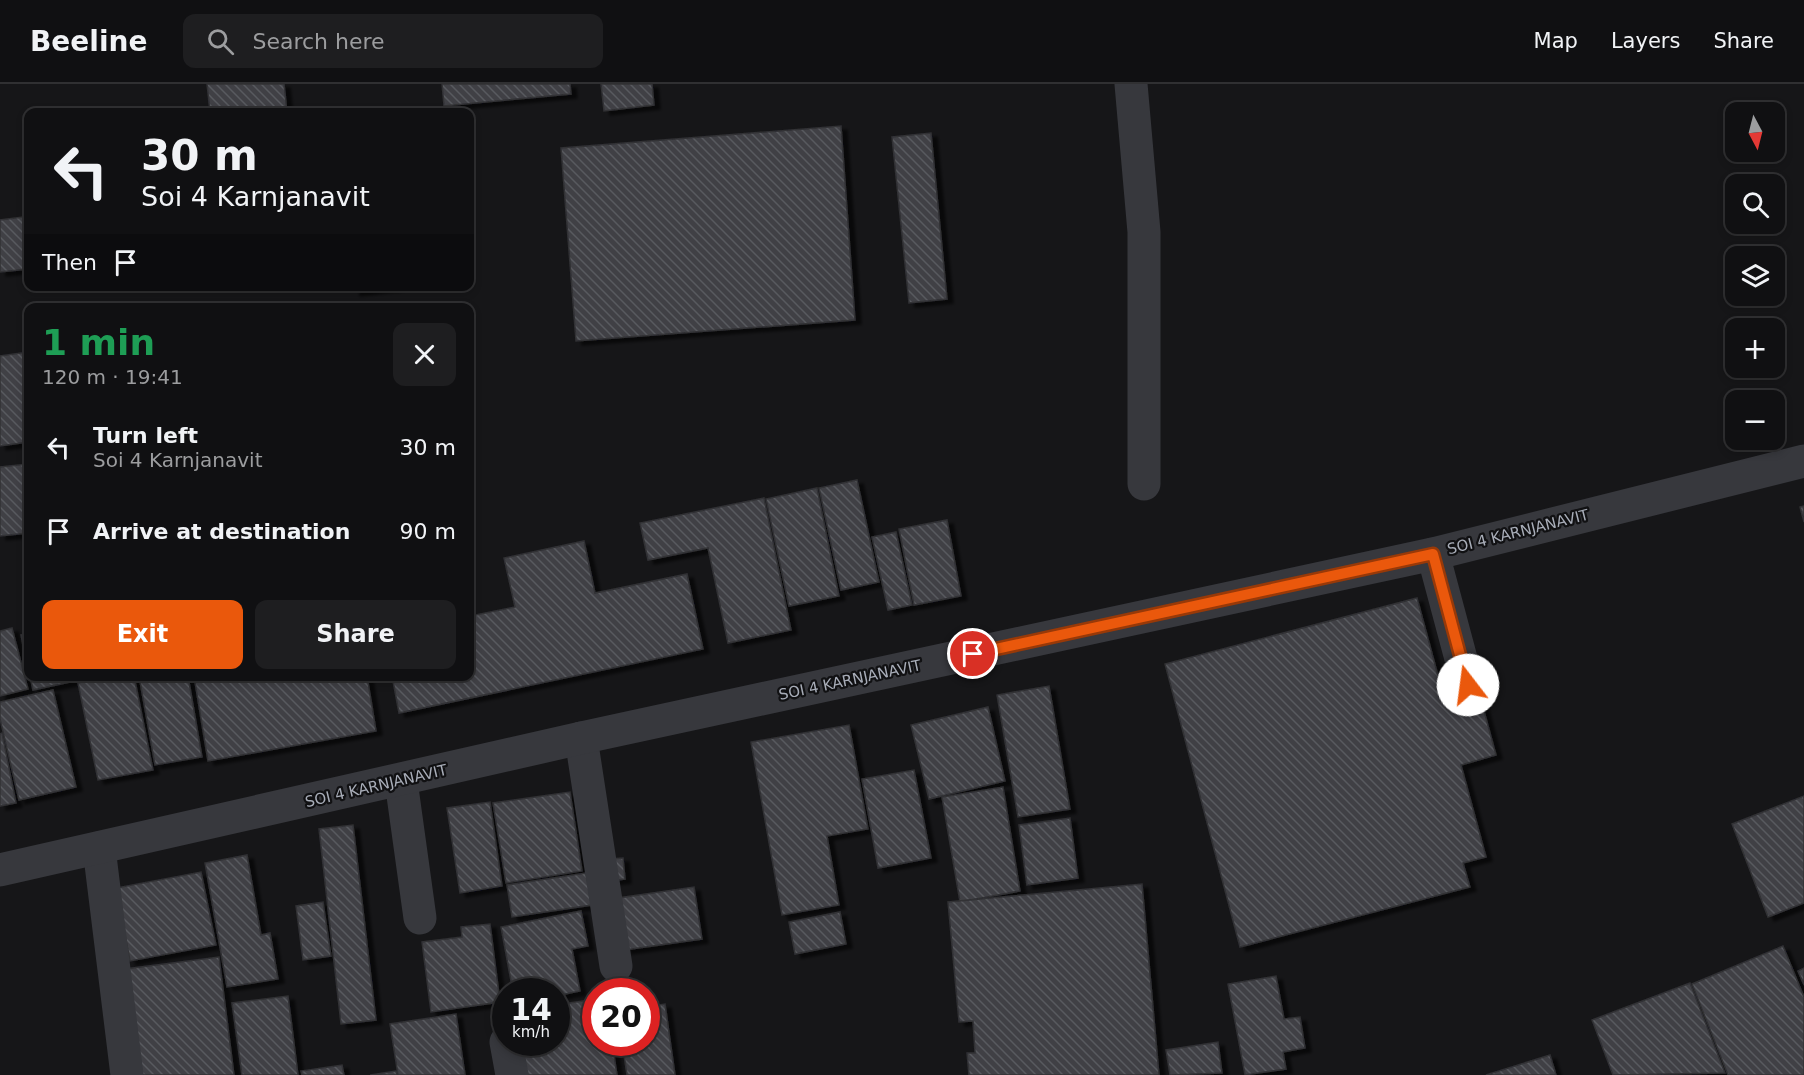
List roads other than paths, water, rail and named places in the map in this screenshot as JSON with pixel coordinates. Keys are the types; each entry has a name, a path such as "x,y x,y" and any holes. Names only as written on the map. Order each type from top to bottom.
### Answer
{"street":[{"path":"1131,84 1144,232 1144,484"},
{"name":"SOI 4 KARNJANAVIT","path":"0,870 401,781 581,738 1433,554 1804,461"},
{"path":"1433,554 1468,685"},
{"path":"581,738 616,966"},
{"path":"401,781 420,918"},
{"path":"99,848 127,1075"},
{"path":"508,1056 512,1075"}]}
